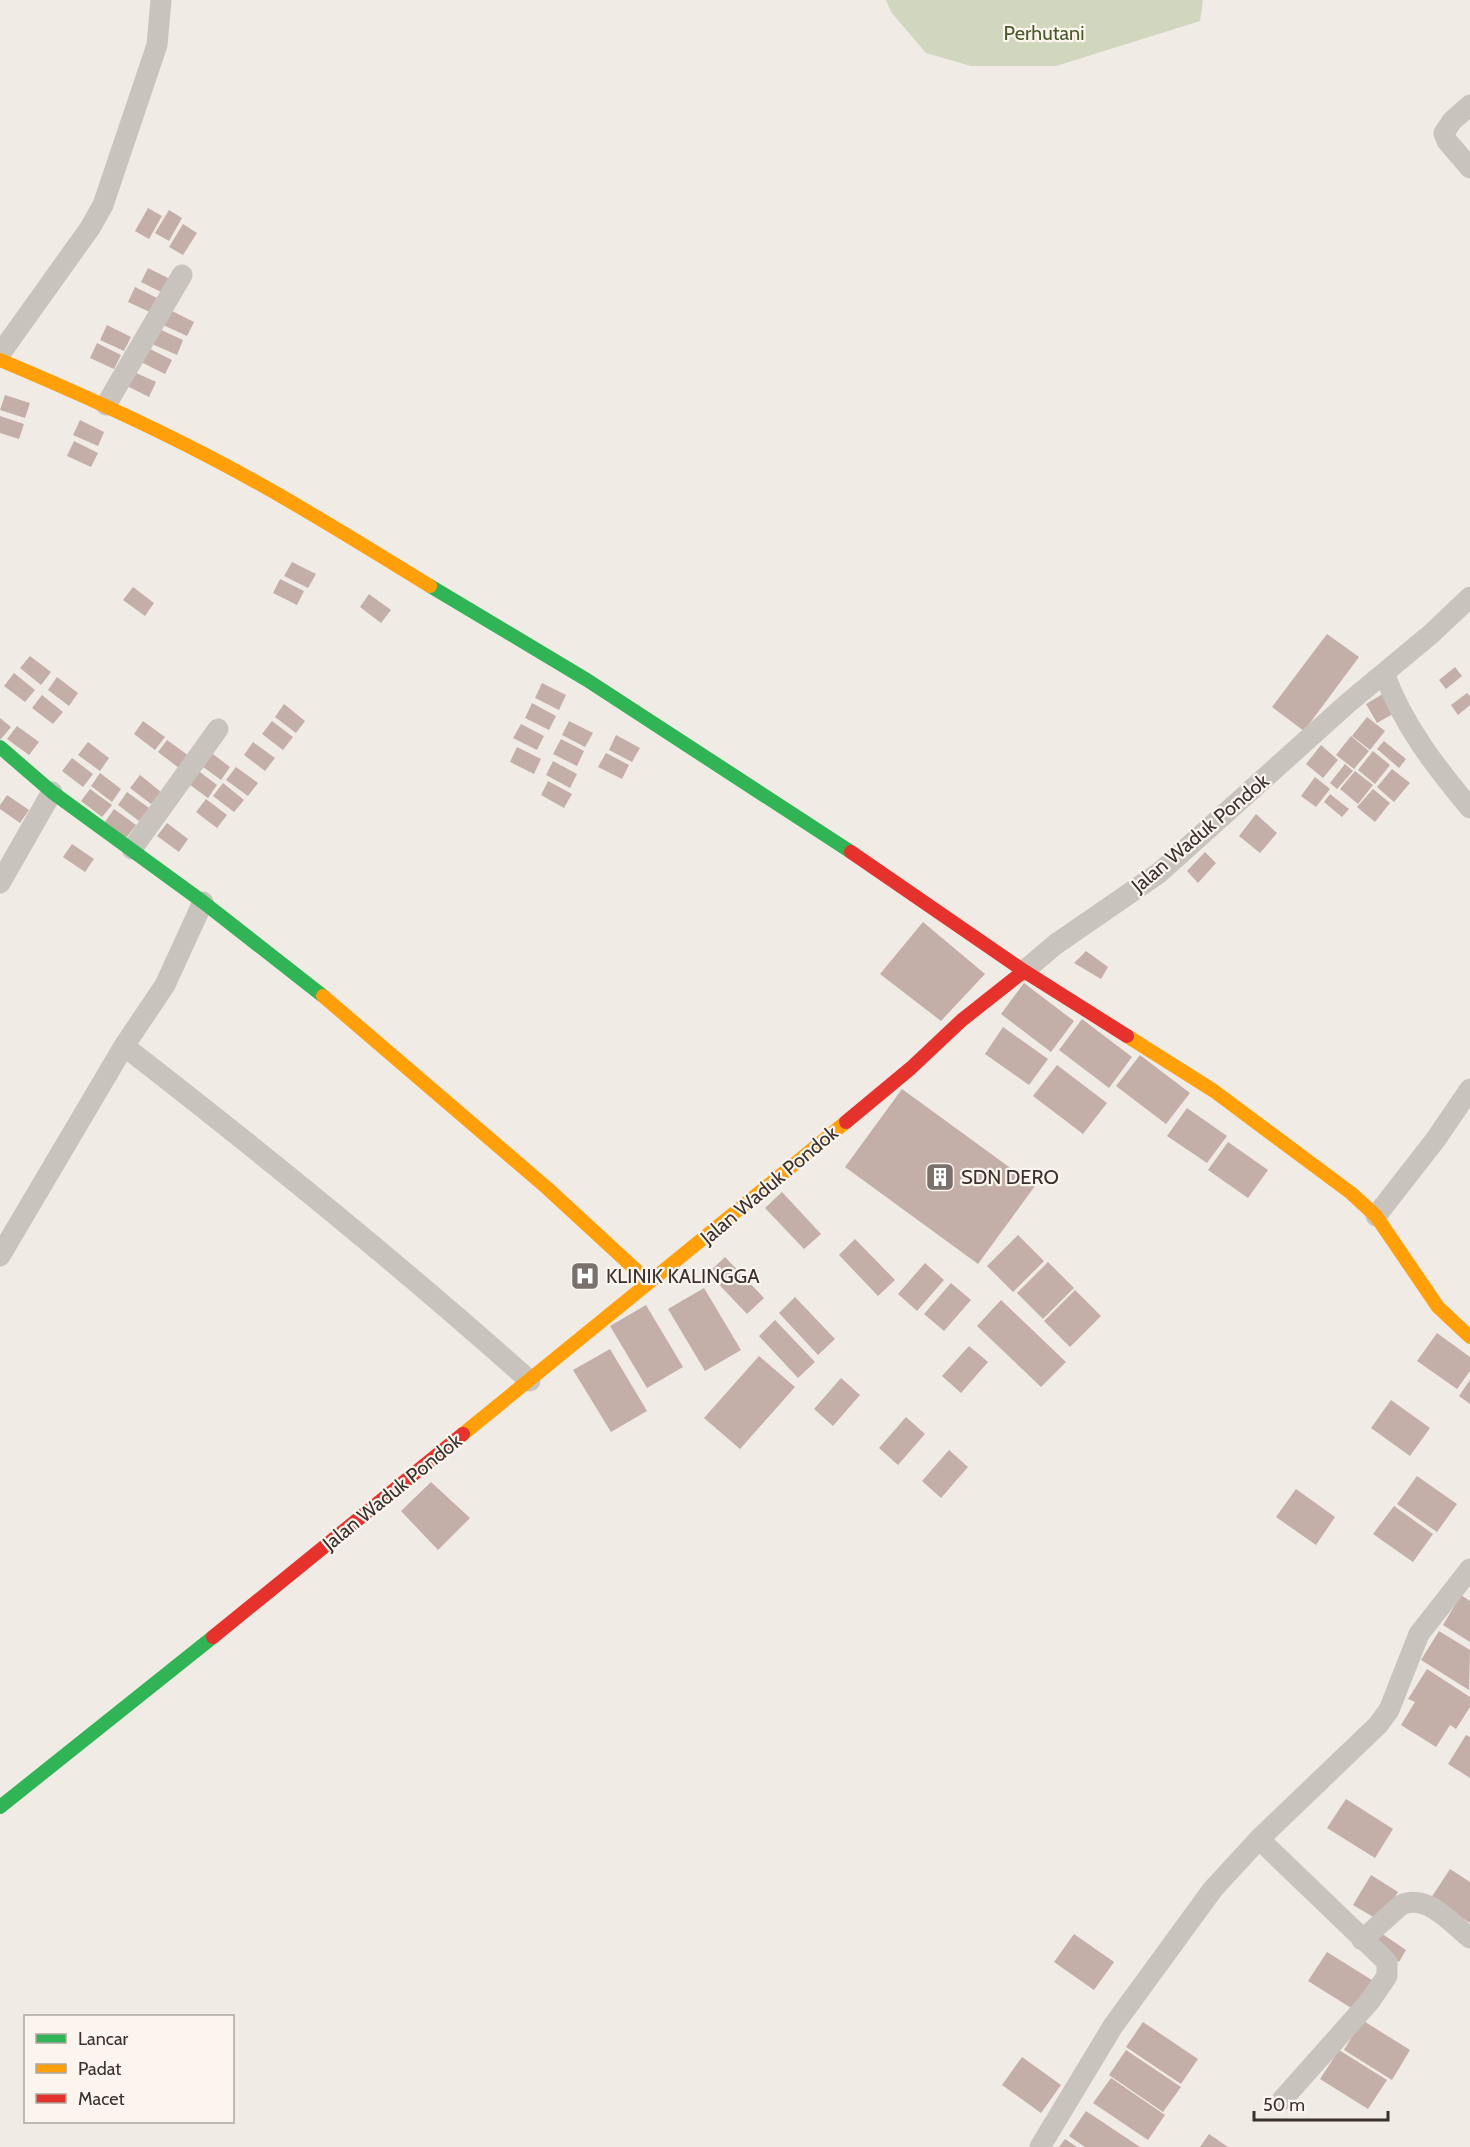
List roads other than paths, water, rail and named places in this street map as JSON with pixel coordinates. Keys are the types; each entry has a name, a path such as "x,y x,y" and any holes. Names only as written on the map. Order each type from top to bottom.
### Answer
{"street":[{"path":"0,354 90,228 103,205 157,45 161,0"},
{"path":"1470,105 1452,121 1444,133 1447,141 1470,168"},
{"path":"106,405 182,275"},
{"path":"0,360 106,405 204,454 286,499 587,680 882,872 1024,971 1214,1091 1351,1193 1376,1216 1438,1307 1470,1337"},
{"name":"Jalan Waduk Pondok","path":"0,1807 687,1253 911,1068 962,1020 1056,944 1158,873 1348,703 1431,634 1470,597"},
{"path":"1384,673 1394,702 1418,742 1470,808"},
{"path":"132,849 218,729"},
{"path":"0,747 52,792 203,902 362,1028 547,1188 650,1282"},
{"path":"0,883 52,792"},
{"path":"0,1256 124,1046 165,985 203,902"},
{"path":"124,1046 216,1118 442,1303 530,1381"},
{"path":"1376,1216 1436,1139 1470,1089"},
{"path":"1040,2147 1113,2026 1213,1889 1258,1839 1378,1725 1389,1710 1419,1634 1470,1569"},
{"path":"1258,1839 1387,1962 1387,1976 1370,2001 1282,2100"},
{"path":"1362,1940 1401,1905 1408,1902 1431,1906 1470,1938"}],"place":[{"name":"SDN DERO","path":"940,1177"},
{"name":"KLINIK KALINGGA","path":"585,1276"}],"park label":[{"name":"Perhutani","path":"1044,33"}]}
